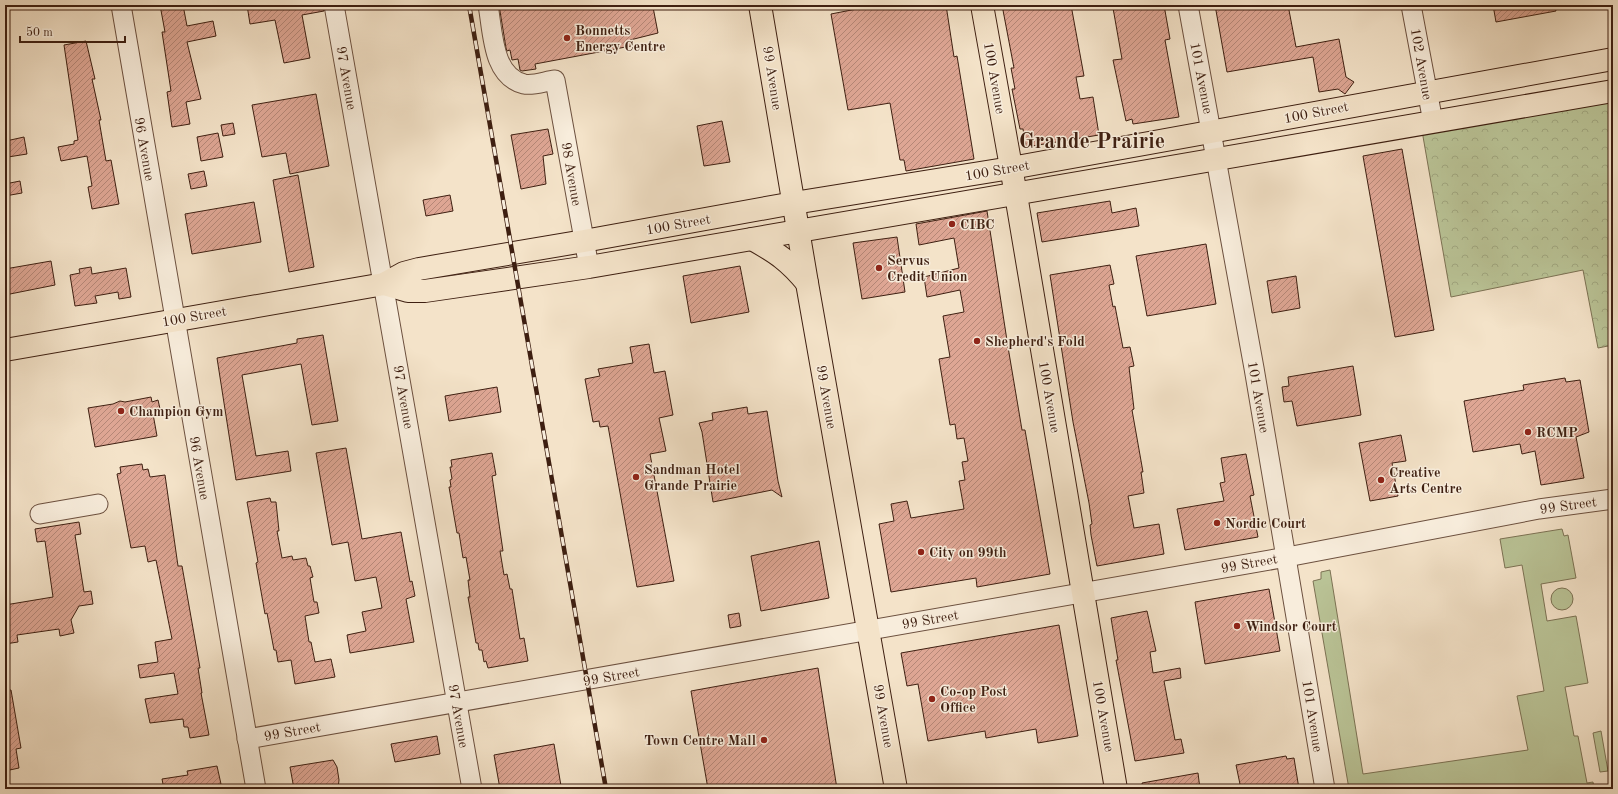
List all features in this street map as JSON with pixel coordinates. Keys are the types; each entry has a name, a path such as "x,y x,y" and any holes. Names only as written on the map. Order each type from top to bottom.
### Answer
{"main road":[{"name":"99 Avenue","path":"760,5 807,283 896,789"},
{"name":"100 Avenue","path":"982,5 1016,195 1116,789"},
{"name":"100 Street","path":"5,350 384,284 404,273 419,268 584,241 794,203 1011,168 1427,91 1613,59"},
{"name":"100 Street","path":"384,284 408,291 425,291 589,267 1016,195 1613,91"},
{"path":"752,239 793,265 807,283"}],"street":[{"name":"96 Avenue","path":"121,5 174,320 256,789"},
{"name":"97 Avenue","path":"334,5 472,789"},
{"name":"98 Avenue","path":"488,5 497,56 506,75 525,84 555,80 589,267"},
{"name":"101 Avenue","path":"1188,5 1212,132 1287,557 1325,789"},
{"name":"102 Avenue","path":"1411,5 1433,122"},
{"name":"99 Street","path":"247,739 1287,557 1539,508 1613,499"},
{"path":"40,514 98,504"}],"green space":[{"path":"1613,91 1613,345 1598,348 1583,270 1451,297 1421,125"},
{"path":"1562,529 1564,536 1568,535 1576,578 1541,584 1547,621 1576,616 1588,683 1565,687 1574,736 1578,736 1587,783 1593,782 1594,789 1349,789 1313,581 1321,579 1321,572 1330,570 1363,774 1528,750 1517,696 1544,691 1522,565 1505,568 1500,539"},
{"path":"1562,588 1570,591 1573,599 1570,607 1562,610 1554,607 1551,599 1554,591"},
{"path":"1601,731 1608,771 1600,772 1593,733"}],"building":[{"path":"160,5 183,5 187,26 213,21 216,36 187,42 201,99 186,102 190,124 172,127 167,92 171,91 162,32 165,32"},
{"path":"247,5 323,5 324,11 302,15 310,58 284,63 275,20 250,24"},
{"name":"Bonnetts Energy Centre","path":"499,5 650,5 653,7 658,33 630,40 631,46 535,64 536,69 522,71 520,70 518,59 512,60 510,50 507,51"},
{"path":"877,5 946,5 954,57 957,56 974,159 906,171 904,160 900,160 890,103 848,110 831,14"},
{"path":"1002,5 1071,5 1084,76 1076,77 1080,99 1093,97 1099,135 1026,147 1023,129 1020,129 1012,89 1015,89 1011,68 1014,68"},
{"path":"1127,5 1164,5 1170,39 1165,40 1179,117 1133,124 1132,119 1126,121 1113,60 1122,59 1113,8"},
{"path":"1215,5 1288,5 1296,47 1339,39 1346,77 1354,82 1345,94 1338,89 1319,92 1313,57 1227,72"},
{"path":"1493,5 1555,5 1556,11 1496,22"},
{"path":"86,41 95,79 92,79 101,120 99,120 106,161 111,160 119,204 92,209 88,187 92,186 87,156 61,161 58,147 74,144 74,141 78,140 64,45"},
{"path":"316,94 329,166 290,174 286,153 262,157 252,105"},
{"path":"722,121 730,162 704,166 697,126"},
{"path":"233,123 235,134 223,136 221,125"},
{"path":"548,129 553,154 543,156 546,184 521,189 511,135"},
{"path":"218,133 223,157 201,161 197,137"},
{"path":"24,137 27,154 8,157 6,141"},
{"path":"1402,149 1434,330 1395,337 1363,156"},
{"path":"204,171 207,186 191,189 188,174"},
{"path":"298,175 314,267 289,272 273,180"},
{"path":"20,181 22,193 5,196 5,184"},
{"path":"450,195 453,211 426,216 423,200"},
{"path":"1110,201 1112,213 1136,208 1139,226 1042,242 1037,213"},
{"path":"254,202 261,242 192,254 185,214"},
{"path":"987,211 1022,430 1025,430 1050,574 977,587 976,578 891,592 879,524 894,521 891,504 907,501 911,518 964,509 959,481 965,480 962,462 968,461 964,438 957,439 955,424 950,425 939,359 950,357 943,316 964,312 960,290 927,297 924,277 959,268 954,238 919,245 916,224"},
{"name":"Servus Credit Union","path":"897,237 905,292 862,299 853,243"},
{"path":"1206,244 1216,304 1147,316 1136,256"},
{"path":"51,261 55,285 5,295 5,269"},
{"path":"1110,265 1114,284 1109,285 1113,307 1115,306 1123,348 1130,347 1134,366 1129,367 1134,409 1132,410 1143,472 1141,472 1144,493 1128,496 1134,528 1159,524 1164,554 1097,566 1091,535 1090,525 1092,524 1089,503 1073,422 1050,275"},
{"path":"740,266 749,312 691,323 683,276"},
{"path":"91,267 92,274 126,268 131,297 119,299 118,292 95,296 97,303 75,306 70,275 80,273 79,269"},
{"path":"1296,276 1300,308 1272,313 1267,281"},
{"path":"323,335 338,421 312,425 301,364 242,375 256,456 288,451 291,471 236,480 217,358 297,343 297,339"},
{"name":"Sandman Hotel Grande Prairie","path":"649,344 654,373 665,371 673,415 659,418 666,451 650,454 674,581 637,587 608,426 600,427 599,421 593,422 585,379 600,376 598,369 633,363 630,347"},
{"path":"1353,366 1361,415 1297,426 1292,401 1284,402 1282,387 1289,386 1288,377"},
{"name":"RCMP","path":"1565,378 1566,382 1580,380 1589,432 1576,437 1584,478 1541,485 1535,451 1522,454 1520,444 1473,452 1464,401 1524,390 1523,385"},
{"path":"497,387 501,412 449,421 445,396"},
{"path":"151,397 152,402 158,400 161,413 153,414 157,436 95,447 88,408 113,404 120,401 125,402"},
{"path":"747,407 748,414 767,411 782,497 772,490 713,502 702,432 699,423 713,420 712,413"},
{"name":"Creative Arts Centre","path":"1401,435 1406,461 1392,463 1398,496 1370,501 1359,443"},
{"path":"346,448 362,539 401,532 410,582 412,581 415,596 406,599 414,642 350,653 347,635 366,631 362,612 382,608 376,577 355,581 348,542 332,545 316,453"},
{"path":"492,453 496,475 492,476 503,551 500,551 504,575 507,574 510,589 512,589 520,639 524,638 528,661 488,668 486,661 484,662 482,650 479,650 478,643 476,643 468,597 470,597 468,580 470,580 466,557 463,558 459,533 457,533 449,487 451,487 450,480 452,479 450,467 452,467 451,460"},
{"name":"Nordic Court","path":"1246,454 1254,495 1250,496 1258,537 1185,550 1177,509 1224,501 1220,483 1225,482 1221,458"},
{"path":"142,464 143,470 148,469 150,477 165,475 178,566 182,566 200,668 198,668 201,693 209,735 190,738 188,727 184,727 183,719 150,723 145,699 178,694 174,673 140,678 138,665 158,662 155,642 172,639 156,560 148,562 145,546 131,548 117,474 121,473 120,467"},
{"path":"270,498 271,502 276,502 279,531 277,531 282,558 292,556 293,560 306,558 308,566 310,566 313,577 310,578 314,602 317,602 319,613 305,616 309,642 311,642 315,662 331,659 335,677 295,684 291,660 278,662 276,650 274,650 267,613 265,614 256,563 258,562 247,502"},
{"path":"79,522 81,534 75,535 84,592 91,591 93,604 79,606 71,620 74,633 60,636 59,629 17,635 18,642 5,644 5,605 53,597 45,541 37,542 35,529"},
{"path":"819,541 829,598 761,611 751,556"},
{"name":"Windsor Court","path":"1269,589 1280,651 1205,664 1195,602"},
{"path":"1147,611 1156,651 1150,652 1153,673 1180,668 1181,678 1164,681 1175,740 1181,739 1184,753 1135,761 1116,660 1118,660 1111,618"},
{"path":"739,613 741,626 730,628 728,615"},
{"path":"1059,625 1078,736 1038,743 1036,729 986,738 985,731 928,741 918,684 907,686 901,653"},
{"name":"Town Centre Mall","path":"818,668 837,789 708,789 691,691"},
{"path":"5,690 11,690 21,748 16,749 19,768 5,771"},
{"path":"437,736 440,754 395,762 391,744"},
{"path":"554,744 561,786 545,789 500,789 494,755"},
{"path":"1286,756 1287,759 1294,758 1299,789 1241,789 1236,765"},
{"path":"333,760 337,767 339,780 338,789 294,789 290,767"},
{"path":"217,766 221,784 194,789 164,789 162,779 188,775 187,771"},
{"path":"1198,773 1200,789 1143,789 1142,783"}],"railway":[{"path":"469,5 606,789"}],"place":[{"name":"Bonnetts Energy Centre","path":"567,38"},
{"name":"CIBC","path":"952,224"},
{"name":"Servus Credit Union","path":"879,268"},
{"name":"Shepherd's Fold","path":"977,341"},
{"name":"Champion Gym","path":"121,411"},
{"name":"RCMP","path":"1528,432"},
{"name":"Sandman Hotel Grande Prairie","path":"636,477"},
{"name":"Creative Arts Centre","path":"1381,480"},
{"name":"Nordic Court","path":"1217,523"},
{"name":"City on 99th","path":"921,552"},
{"name":"Windsor Court","path":"1237,626"},
{"name":"Co-op Post Office","path":"932,699"},
{"name":"Town Centre Mall","path":"764,740"}],"district":[{"name":"Grande Prairie","path":"1092,140"}]}
